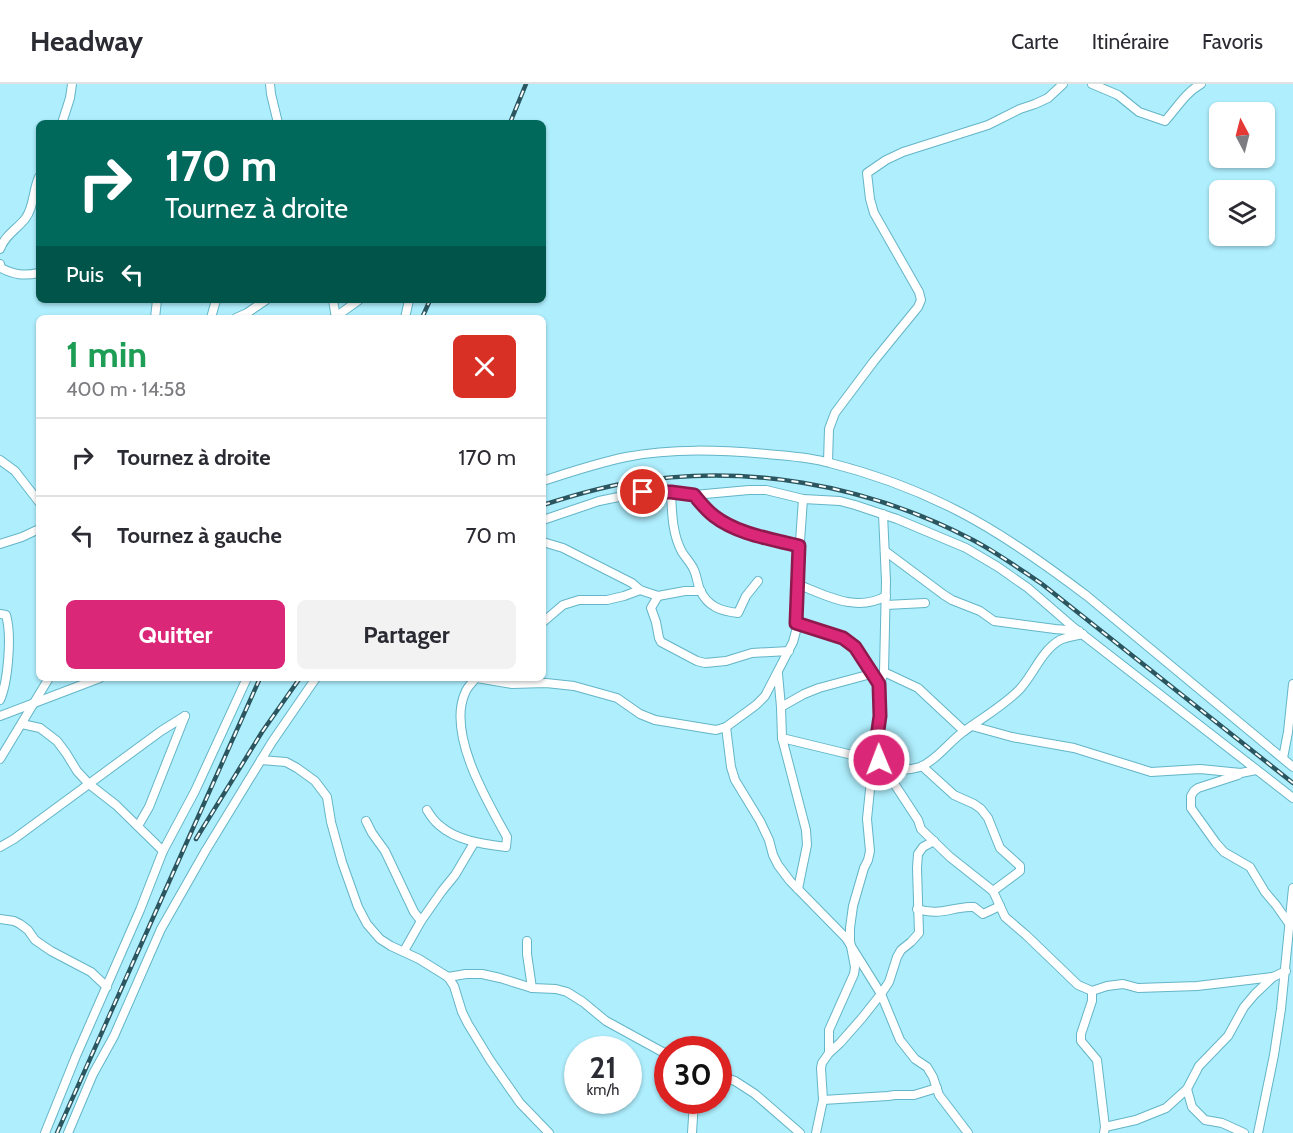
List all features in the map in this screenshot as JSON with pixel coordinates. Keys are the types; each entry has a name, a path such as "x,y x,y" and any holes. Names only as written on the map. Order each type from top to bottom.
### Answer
{"street":[{"path":"63,120 72,84"},
{"path":"270,84 277,120"},
{"path":"828,462 829,429 835,413 918,307 921,300 919,292 874,213 867,173 903,152 988,125 1035,104 1048,98 1064,84"},
{"path":"1092,84 1118,95 1139,112 1165,122 1185,96 1201,84"},
{"path":"0,249 10,233 27,218 36,187"},
{"path":"0,264 1,268 14,275 36,274"},
{"path":"243,315 262,303"},
{"path":"339,315 355,303"},
{"path":"247,313 251,315"},
{"path":"546,480 627,457 701,450 728,450 828,462 889,480 959,511 1053,570 1293,767"},
{"path":"0,460 15,471 36,498"},
{"path":"546,519 599,501 643,492 694,495 748,490 766,490 803,499 840,501 883,514 966,548 998,567 1028,588 1081,633 1293,798"},
{"path":"671,492 672,515 677,539 693,568 701,591 714,607 723,612 738,613 751,588 758,581"},
{"path":"694,495 713,516 737,529 799,546"},
{"path":"546,681 617,698 640,714 655,720 716,730 726,727 765,696 793,642 803,499"},
{"path":"829,1053 829,1030 854,974 850,928 853,906 870,851 867,819 880,716 879,684 884,672 886,600 883,514"},
{"path":"0,544 22,537 36,529"},
{"path":"546,543 563,548 632,583 640,590 658,596 685,591 701,591"},
{"path":"885,551 944,595 980,611 994,621 1081,633"},
{"path":"797,584 843,602 869,603 886,600 925,603"},
{"path":"546,619 563,605 579,600 607,600 624,597 640,590"},
{"path":"658,596 651,609 659,638 664,644 697,662 716,663 733,660 752,652 789,651"},
{"path":"0,614 6,615 9,634 7,671 4,692 0,700"},
{"path":"796,623 843,638 855,647 879,684"},
{"path":"884,768 900,771 922,766 964,731 1017,692 1050,648 1062,639 1081,633"},
{"path":"884,672 918,688 964,731"},
{"path":"778,674 782,738 806,830 807,845 798,889"},
{"path":"781,707 819,688 872,674"},
{"path":"0,759 4,748 22,724 47,681"},
{"path":"1,713 35,703 92,681"},
{"path":"45,1133 163,851 195,791 246,681"},
{"path":"68,1133 161,929 195,868 261,760 314,681"},
{"path":"427,810 439,825 474,843 506,847 507,837 476,780 462,735 460,714 464,694 474,681"},
{"path":"494,681 512,684 534,681"},
{"path":"1283,758 1293,684"},
{"path":"0,847 185,716 149,807 138,826"},
{"path":"22,724 40,728 57,741 76,771 88,784 116,805 163,851"},
{"path":"972,726 1012,737 1074,748 1151,772 1200,769 1241,773"},
{"path":"726,727 735,780 760,821 778,865 846,938 881,993 900,1040 915,1059 927,1067 939,1095 968,1133"},
{"path":"782,738 874,756 910,807 921,829 960,867 993,891 1005,917 1078,985 1092,991 1123,984 1138,988 1197,986 1273,977 1286,971"},
{"path":"261,760 286,762 315,781 327,797 331,822 357,907 368,924 380,939 433,966 448,977 454,986 468,1024 490,1060 520,1103 549,1133"},
{"path":"922,766 954,795 981,809 988,818 1000,848 1020,866 1020,871 993,891"},
{"path":"1256,770 1198,788 1191,796 1191,808 1224,852 1250,867 1265,892 1291,926"},
{"path":"366,821 385,851 414,912 421,921"},
{"path":"816,1133 823,1100 822,1063 881,993 889,982 901,950 919,933 918,854 934,841"},
{"path":"404,951 421,921 455,875 474,843"},
{"path":"1258,1133 1274,1055 1286,971 1293,888"},
{"path":"917,909 939,913 974,907 980,914 983,914 1000,906"},
{"path":"0,919 20,924 35,940 91,972 107,987"},
{"path":"527,941 532,988"},
{"path":"448,977 482,974 532,988 567,992 606,1020 654,1047"},
{"path":"1092,991 1092,1000 1081,1034 1082,1041 1097,1060 1105,1130 1159,1112 1187,1089 1199,1066 1228,1036 1244,1006 1273,977"},
{"path":"732,1080 755,1094 800,1133"},
{"path":"823,1100 914,1095 937,1088"},
{"path":"1187,1089 1192,1107 1205,1120 1222,1123 1244,1133"},
{"path":"692,1133 693,1114"}],"railway":[{"path":"511,120 526,84"},
{"path":"423,315 429,303"},
{"path":"546,504 606,487 671,477 759,477 845,492 929,519 997,554 1042,584 1293,783"},
{"path":"57,1133 259,681"},
{"path":"196,839 262,732 298,681"}],"route":[{"path":"643,492 694,495 713,516 737,529 799,546 796,623 843,638 855,647 879,684 881,703 875,751 879,760"}]}
